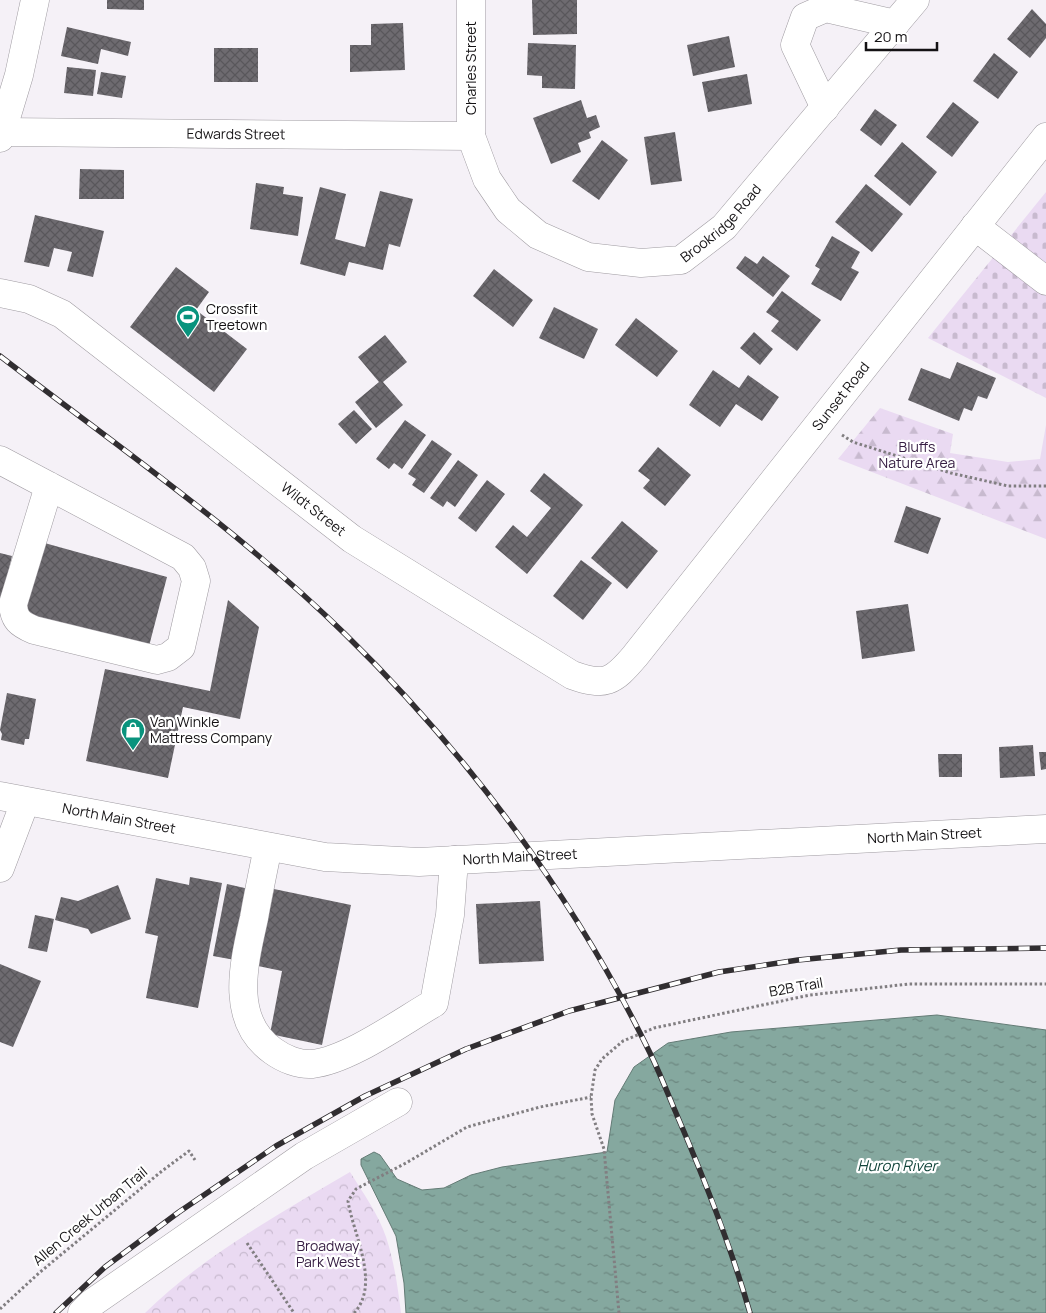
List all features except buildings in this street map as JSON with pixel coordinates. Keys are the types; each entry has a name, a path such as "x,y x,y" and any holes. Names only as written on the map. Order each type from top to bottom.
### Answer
{"street":[{"path":"1,135 19,75 35,0"},
{"name":"Charles Street","path":"471,136 472,0"},
{"name":"Brookridge Road","path":"471,136 487,179 508,210 538,235 588,257 641,263 681,260 724,227 915,0"},
{"path":"825,108 795,44 805,17 826,8 895,24"},
{"name":"Edwards Street","path":"1,135 471,136"},
{"name":"Sunset Road","path":"635,656 1046,137"},
{"path":"976,226 1046,281"},
{"name":"Wildt Street","path":"0,293 29,299 62,314 352,538 572,675 591,682 606,682 620,674 635,656"},
{"path":"0,460 49,486 183,558 192,568 196,581 181,647 168,657 157,660 34,630 18,623 14,614 13,604 49,486"},
{"path":"0,868 12,798"},
{"name":"North Main Street","path":"12,798 325,857 419,862 1046,829"},
{"path":"268,847 243,978 246,1014 260,1042 278,1055 298,1063 312,1064 344,1054 434,1003 450,916 454,860"},
{"path":"82,1313 92,1303 173,1245 304,1156 398,1102"}],"path":[{"path":"820,423 854,442 951,473 1008,486 1046,486"},
{"name":"B2B Trail","path":"619,1313 604,1149 592,1114 591,1097 594,1075 602,1059 623,1041 654,1028 810,995 909,984 1046,984"},
{"path":"354,1313 358,1308 363,1293 365,1275 348,1201 356,1189 406,1163 467,1127 540,1106 591,1097"},
{"name":"Allen Creek Urban Trail","path":"0,1310 39,1272 162,1171 189,1151 195,1160"},
{"path":"246,1242 294,1313"}],"green space":[{"path":"1046,192 1046,398 928,338"},
{"name":"Bluffs Nature Area","path":"880,408 953,434 950,453 1008,462 1040,459 1046,425 1046,539 838,459"},
{"name":"Broadway Park West","path":"350,1172 375,1211 383,1228 391,1255 401,1313 145,1313 192,1272 243,1236"}],"water":[{"name":"Huron River","path":"937,1015 1046,1030 1046,1313 406,1313 404,1283 396,1236 361,1165 361,1159 374,1152 380,1155 397,1179 422,1190 444,1188 471,1175 502,1167 607,1152 615,1100 634,1067 668,1043 731,1032"}],"railway":[{"path":"0,356 177,490 305,596 390,680 434,728 475,778 515,830 552,883 587,938 649,1051 708,1191 735,1264 750,1313"},
{"path":"56,1313 105,1267 179,1212 276,1146 365,1096 466,1049 569,1011 719,972 798,960 901,950 1046,948"}],"place":[{"name":"Crossfit Treetown","path":"188,338"},
{"name":"Van Winkle Mattress Company","path":"133,751"}]}
